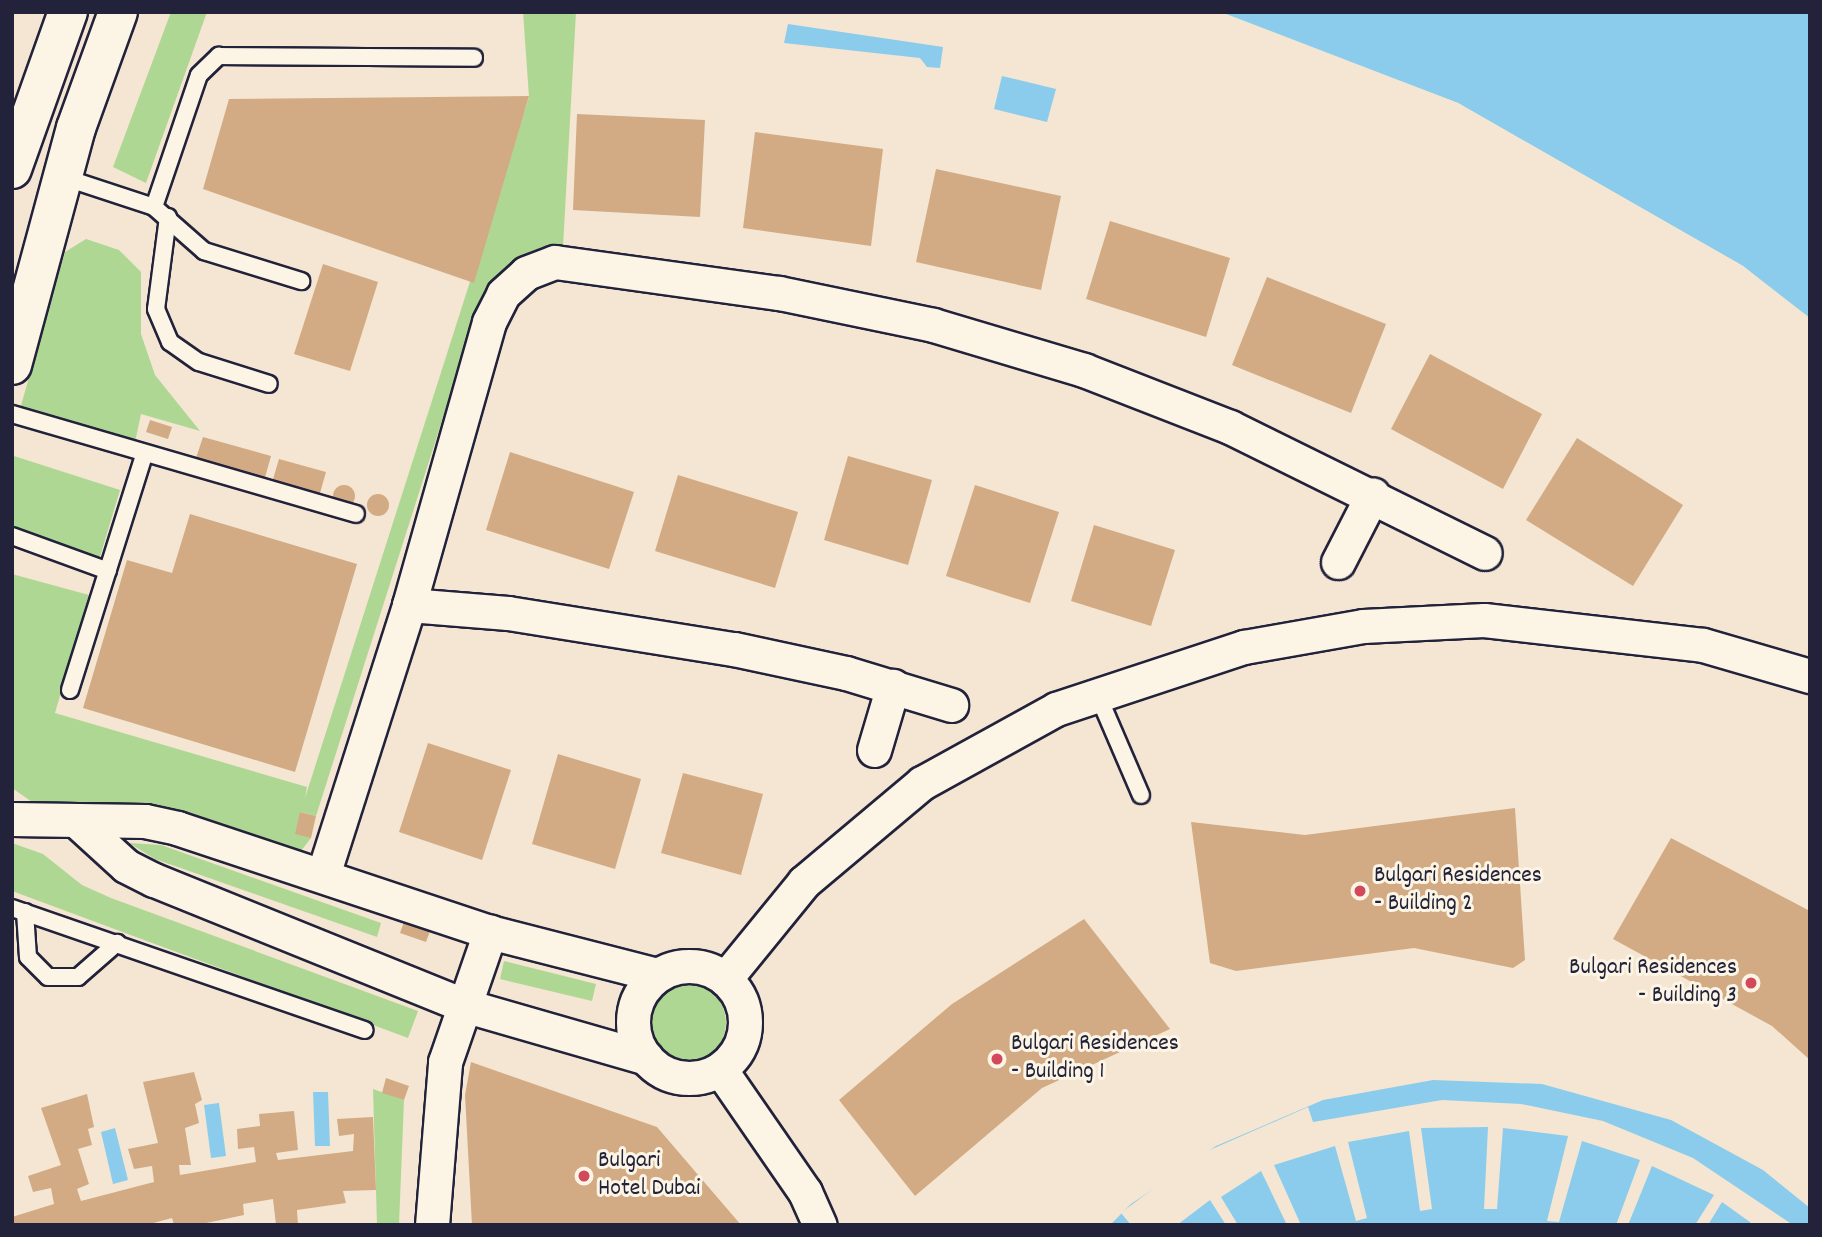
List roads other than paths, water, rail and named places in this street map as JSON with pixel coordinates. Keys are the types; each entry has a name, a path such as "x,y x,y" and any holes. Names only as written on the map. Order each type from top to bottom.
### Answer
{"street":[{"path":"12,169 68,12"},
{"path":"12,365 63,177 118,12"},
{"path":"323,875 409,605 489,322 503,294 526,273 555,262 779,293 933,325 1084,370 1230,426 1373,494 1485,553"},
{"path":"1338,562 1373,494"},
{"path":"409,605 634,631 892,686 951,705"},
{"path":"725,979 804,882 860,830 987,743 1097,693 1244,647 1363,626 1484,620 1703,645 1807,669"},
{"path":"874,750 892,686"},
{"path":"18,811 80,824 145,821 323,875 490,932 658,975"},
{"path":"80,824 127,866 154,880 463,1004 647,1058"},
{"path":"432,1225 440,1094 463,1004 490,932"},
{"path":"692,966 725,979 737,992 745,1027 740,1045 720,1069 689,1078 659,1069 647,1058 637,1041 635,1014 644,988 658,975 692,966"},
{"path":"720,1069 805,1192 820,1225"}],"lane":[{"path":"154,207 199,75 219,56 474,58"},
{"path":"63,177 154,207 168,217 196,247 300,281"},
{"path":"168,217 156,309 165,334 183,354 269,384"},
{"path":"12,414 144,455 356,514"},
{"path":"70,690 144,455"},
{"path":"12,536 108,571"},
{"path":"1097,693 1141,795"},
{"path":"117,943 78,977 48,977 28,957 19,910 117,943 365,1030"}],"water":[{"path":"1221,12 1810,12 1810,318 1743,266 1458,103"},
{"path":"788,24 943,47 940,68 927,67 920,58 784,43"},
{"path":"1002,76 1056,89 1047,122 994,109"},
{"path":"1433,1080 1542,1084 1671,1120 1763,1170 1810,1208 1810,1225 1110,1225 1131,1204 1216,1146 1323,1100"},
{"path":"313,1092 328,1092 330,1146 315,1146"},
{"path":"219,1103 226,1156 211,1158 204,1105"},
{"path":"115,1128 128,1180 113,1184 101,1132"}],"place":[{"name":"Bulgari Residences - Building 2","path":"1360,891"},
{"name":"Bulgari Residences - Building 3","path":"1751,983"},
{"name":"Bulgari Residences - Building 1","path":"997,1059"},
{"name":"Bulgari Hotel Dubai","path":"584,1176"}]}
